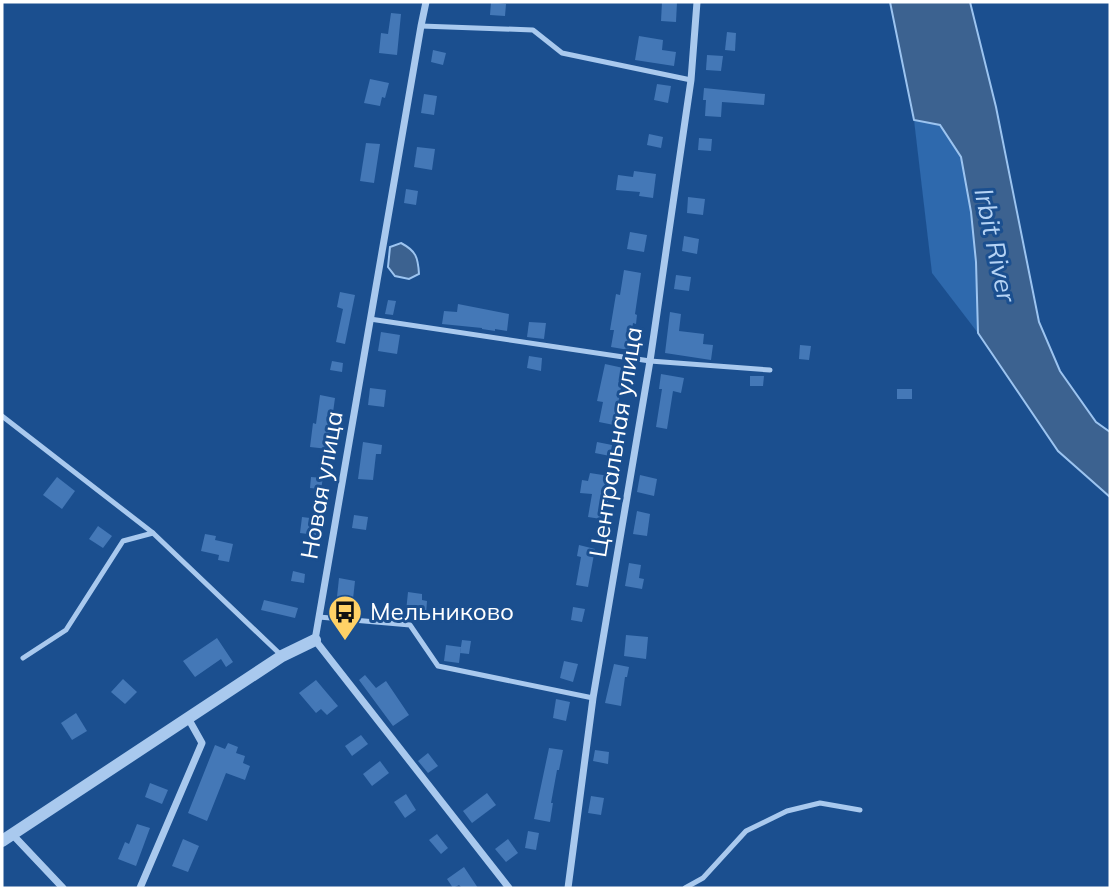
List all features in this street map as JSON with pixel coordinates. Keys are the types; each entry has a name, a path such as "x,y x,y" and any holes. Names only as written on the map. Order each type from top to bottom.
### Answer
{"street":[{"name":"Новая улица","path":"315,640 426,2"},
{"name":"Центральная улица","path":"568,888 593,698 650,361 691,80 697,2"},
{"path":"64,888 7,838 282,656 315,640 509,888"},
{"path":"140,888 201,743 188,718"}],"lane":[{"path":"421,26 533,30 562,52 691,80"},
{"path":"370,319 650,361 770,370"},
{"path":"2,416 152,533 282,656"},
{"path":"23,658 66,630 123,541 152,533"},
{"path":"319,617 410,625 438,666 593,698"},
{"path":"685,888 703,878 746,831 787,811 820,803 859,810"}],"shaded area":[{"path":"914,120 940,125 961,157 971,212 976,262 978,333 932,273"}],"water":[{"name":"Irbit River","path":"890,2 970,2 996,107 1039,322 1060,371 1096,422 1110,432 1110,497 1058,451 978,333 976,262 971,212 961,157 940,125 914,120"},
{"path":"401,243 413,252 418,263 419,274 409,279 395,276 388,267 390,247"}],"building":[{"path":"491,2 506,4 505,16 490,15"},
{"path":"662,2 677,2 676,22 661,21"},
{"path":"391,13 401,14 397,55 379,53 381,33 388,34"},
{"path":"727,32 736,33 735,51 725,50"},
{"path":"639,36 663,40 662,50 676,52 674,66 635,60"},
{"path":"433,50 446,53 443,65 431,62"},
{"path":"707,55 723,56 721,71 706,70"},
{"path":"370,79 389,83 380,106 364,103"},
{"path":"657,84 671,86 668,103 654,100"},
{"path":"704,88 765,94 764,105 722,102 721,117 705,116"},
{"path":"424,94 437,96 434,115 421,113"},
{"path":"649,134 663,137 661,148 647,145"},
{"path":"699,138 712,139 711,151 698,150"},
{"path":"366,143 380,144 374,183 360,181"},
{"path":"417,147 435,149 432,170 414,167"},
{"path":"634,171 656,174 653,198 639,196 640,192 616,190 618,175 633,177"},
{"path":"406,189 418,191 416,205 404,203"},
{"path":"688,197 705,199 703,215 687,213"},
{"path":"630,232 647,235 644,252 627,249"},
{"path":"684,236 699,239 697,254 682,251"},
{"path":"624,270 641,273 636,324 633,323 629,350 611,347 614,330 610,330 616,294 620,295"},
{"path":"676,275 691,277 689,291 674,289"},
{"path":"340,292 355,295 345,344 336,342 343,309 337,307"},
{"path":"388,300 396,301 393,315 385,314"},
{"path":"458,304 509,314 507,331 442,324 444,311 457,312"},
{"path":"670,312 681,314 679,331 704,334 703,344 713,345 711,360 665,353"},
{"path":"529,322 546,323 544,339 527,337"},
{"path":"381,332 400,335 397,354 378,351"},
{"path":"800,345 811,346 809,360 799,359"},
{"path":"529,356 542,358 541,371 527,368"},
{"path":"332,361 343,363 342,372 330,370"},
{"path":"605,364 628,369 624,388 621,388 614,425 599,422 603,402 597,401"},
{"path":"661,374 684,378 681,393 673,391 667,429 656,427 662,389 659,389"},
{"path":"750,376 764,376 763,386 750,386"},
{"path":"370,388 386,390 384,407 368,405"},
{"path":"897,389 912,389 912,399 897,399"},
{"path":"320,395 335,398 328,449 310,447"},
{"path":"363,442 382,445 381,454 376,454 373,480 358,479"},
{"path":"597,442 612,445 610,456 595,453"},
{"path":"590,473 609,476 608,502 604,501 601,519 588,517 592,494 580,493 582,480 588,481"},
{"path":"640,475 657,479 654,496 637,492"},
{"path":"57,477 75,491 62,509 43,495"},
{"path":"311,477 323,478 321,489 310,488"},
{"path":"637,511 650,514 647,536 633,534"},
{"path":"354,515 368,517 366,530 352,528"},
{"path":"302,517 318,519 316,535 300,533"},
{"path":"98,526 112,536 103,548 89,539"},
{"path":"205,534 216,536 215,540 233,544 229,562 218,560 219,555 201,551"},
{"path":"579,545 595,549 588,587 576,585 581,557 577,556"},
{"path":"629,563 641,565 639,578 644,579 642,589 625,586"},
{"path":"293,571 305,574 304,583 291,581"},
{"path":"339,578 355,581 353,599 337,597"},
{"path":"408,592 422,594 422,600 427,601 426,615 406,612"},
{"path":"264,600 298,608 295,618 261,610"},
{"path":"573,607 585,609 582,622 571,620"},
{"path":"626,635 648,637 646,659 624,656"},
{"path":"217,638 233,662 226,667 221,659 195,677 183,661"},
{"path":"462,640 471,641 469,654 460,653"},
{"path":"446,645 461,647 459,663 444,661"},
{"path":"564,661 578,664 573,682 560,678"},
{"path":"614,664 629,667 621,706 605,703"},
{"path":"365,675 376,688 386,681 409,715 393,726 359,680"},
{"path":"123,679 137,692 125,704 111,692"},
{"path":"316,680 338,706 327,715 321,709 316,713 299,693"},
{"path":"556,699 570,702 566,721 553,718"},
{"path":"76,713 87,731 72,740 61,723"},
{"path":"361,735 368,744 352,756 345,746"},
{"path":"228,743 238,747 236,753 245,756 243,763 250,766 245,780 226,773 207,821 188,813 215,745 225,749"},
{"path":"549,748 563,750 551,803 550,822 534,819"},
{"path":"595,750 609,752 608,764 593,761"},
{"path":"428,753 438,766 428,773 418,761"},
{"path":"380,761 389,773 372,786 363,774"},
{"path":"150,783 168,790 162,804 145,797"},
{"path":"487,793 496,805 472,823 463,811"},
{"path":"406,794 416,810 405,818 394,802"},
{"path":"591,796 604,798 601,815 588,813"},
{"path":"137,824 150,828 136,866 118,859 125,842 129,844"},
{"path":"528,831 539,833 536,850 525,848"},
{"path":"437,834 448,848 441,854 429,840"},
{"path":"183,839 199,846 188,872 172,866"},
{"path":"508,839 518,853 506,862 495,849"},
{"path":"464,867 478,888 462,888 459,885 453,888 447,879"}],"place":[{"name":"Мельниково","path":"345,642"}]}
